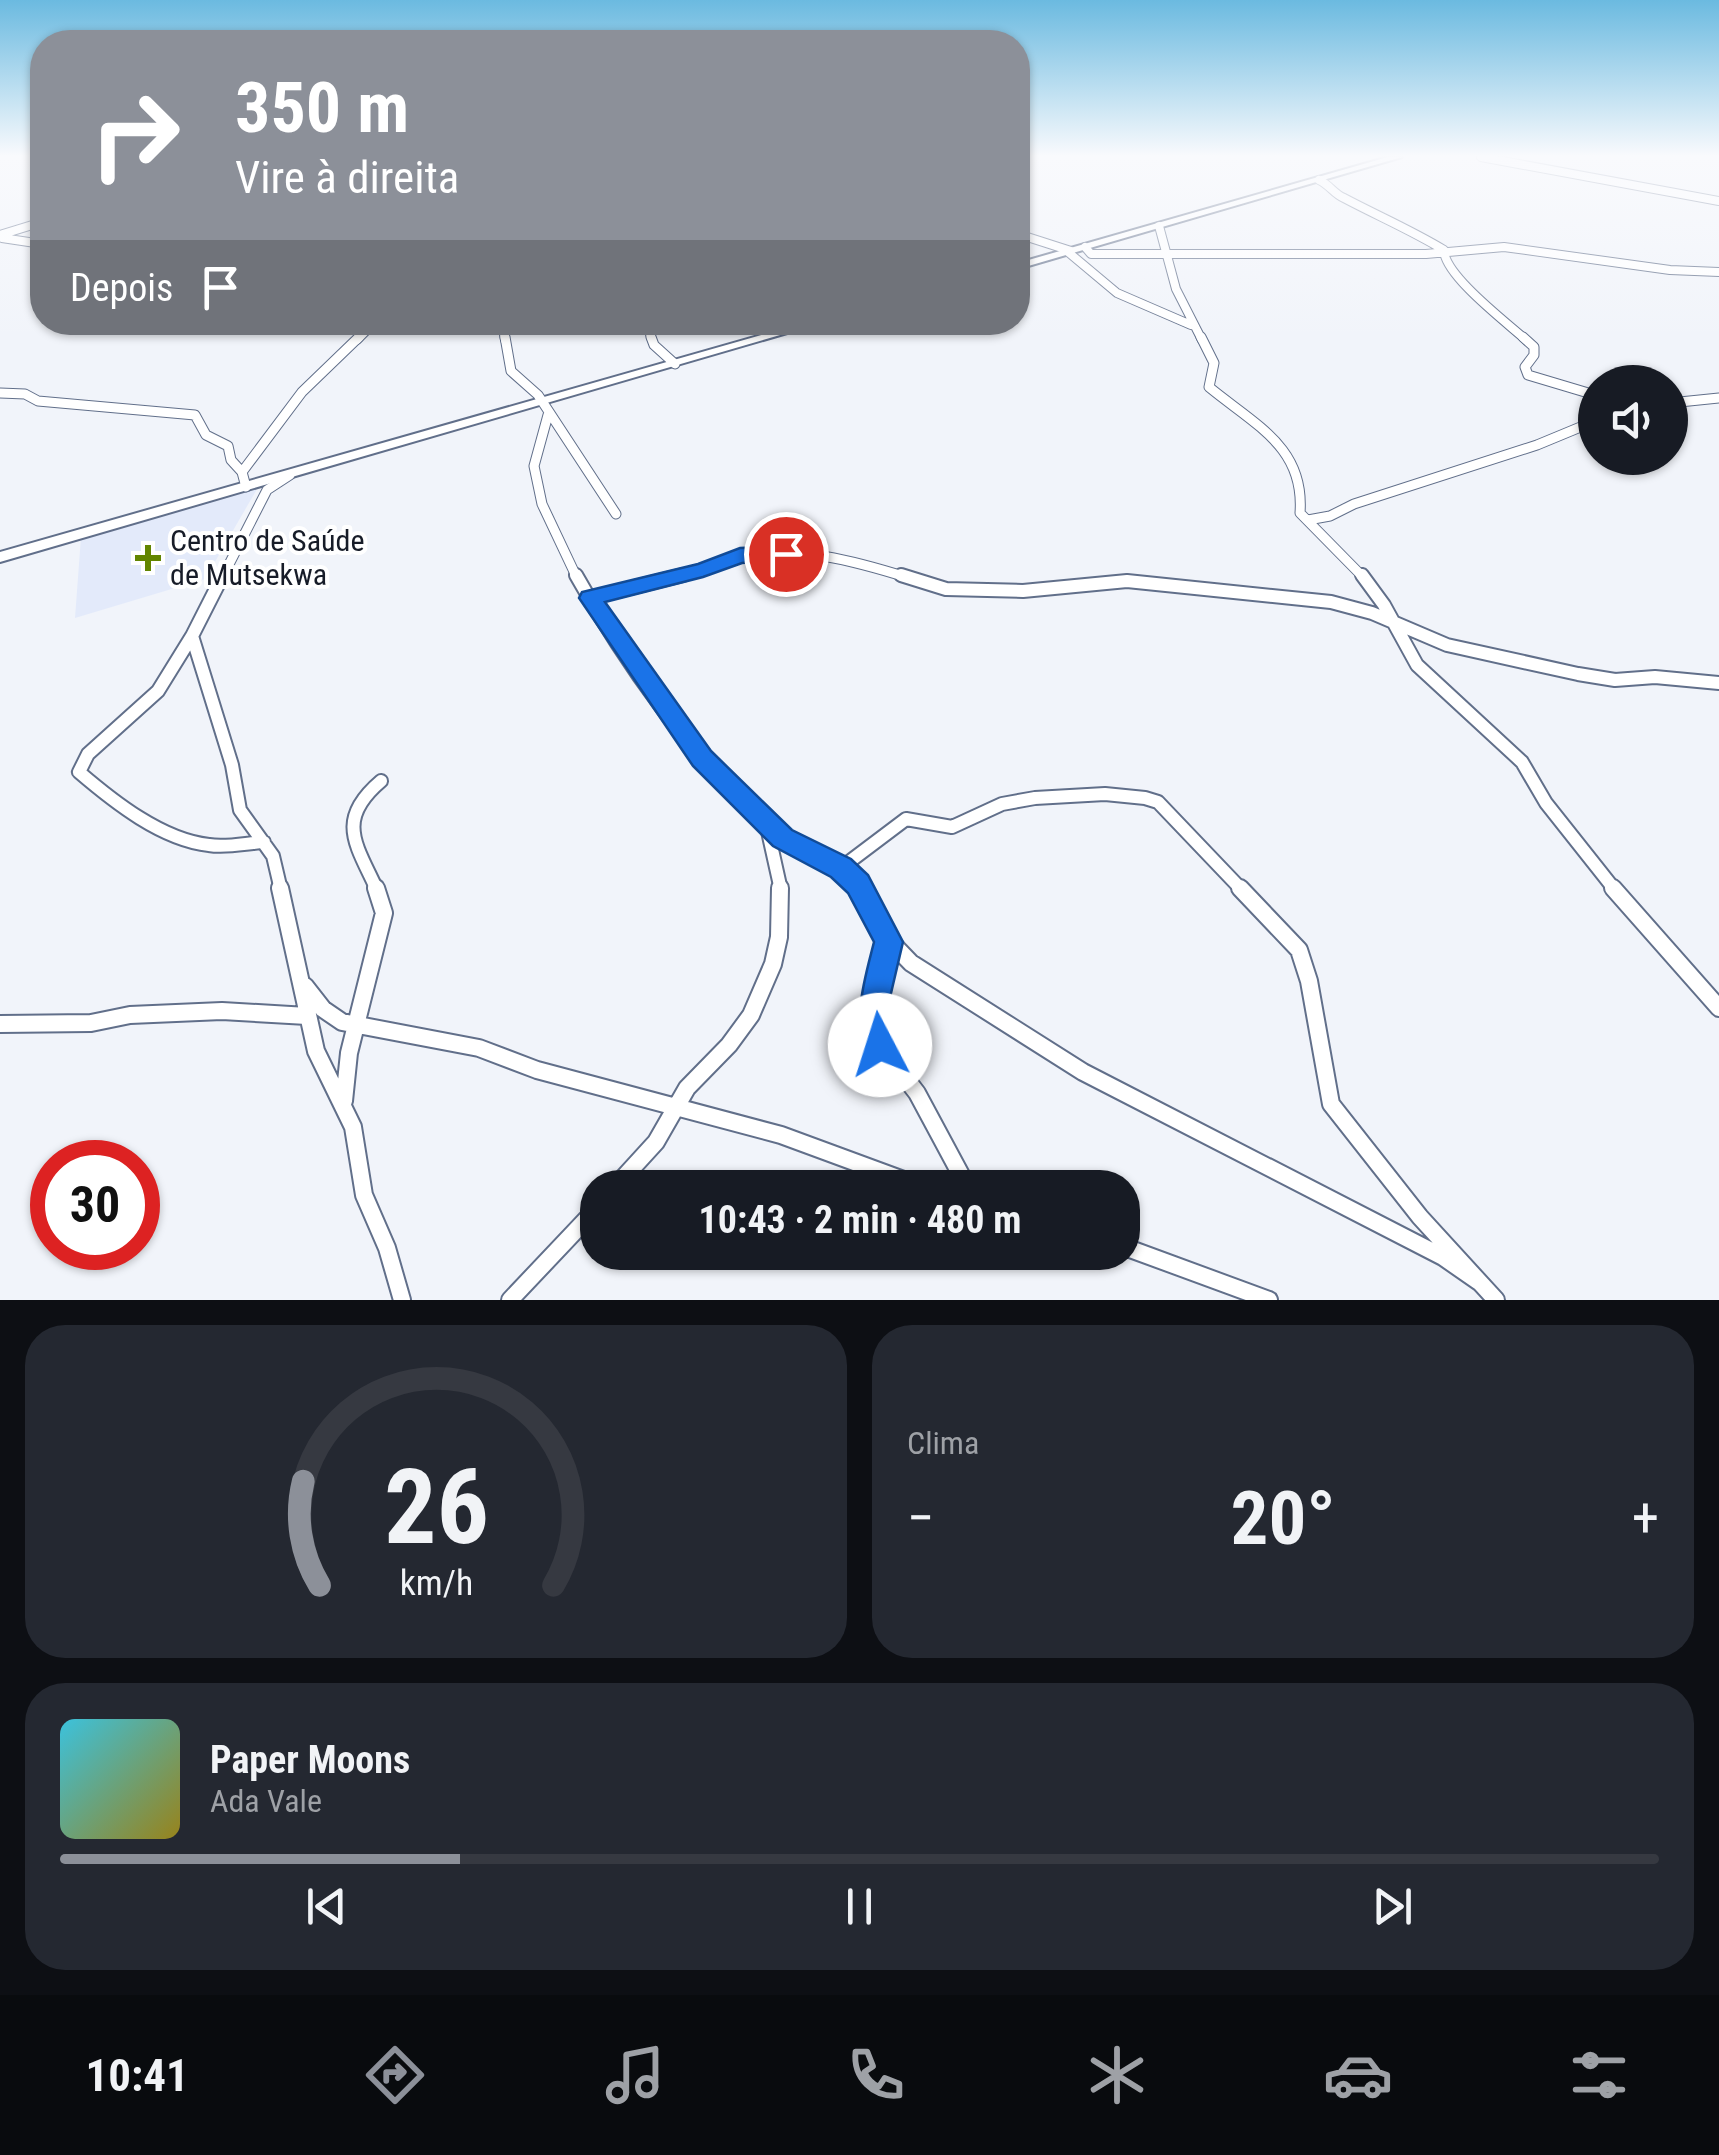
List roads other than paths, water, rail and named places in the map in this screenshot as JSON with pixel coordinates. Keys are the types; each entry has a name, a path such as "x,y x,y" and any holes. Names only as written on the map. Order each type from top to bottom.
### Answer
{"street":[{"path":"1030,262 1188,218"},
{"path":"1389,218 1444,253"},
{"path":"0,236 30,226"},
{"path":"1159,226 1176,289 1214,363 1209,387 1287,452 1302,484 1298,510 1354,564 1394,622 1417,666 1522,762 1546,803 1598,871 1719,1008"},
{"path":"0,236 30,242"},
{"path":"1030,238 1069,251 1117,293 1194,326"},
{"path":"1084,247 1091,254 1262,250 1444,253 1504,247 1670,270 1719,272"},
{"path":"1444,253 1465,284 1536,349 1526,367 1528,375 1578,390"},
{"path":"242,472 302,392 361,335"},
{"path":"505,335 512,371 542,404 616,514"},
{"path":"651,335 654,345 674,364"},
{"path":"0,557 256,487 292,473 775,335"},
{"path":"0,393 26,394 38,401 195,415 206,435 228,446 232,460 256,487"},
{"path":"1688,402 1719,398"},
{"path":"542,404 534,464 554,540 590,598 702,759 766,824 798,847 841,868 858,884 888,942 911,963 1083,1072 1443,1256 1478,1282"},
{"path":"1308,520 1330,516 1354,504 1537,445 1578,427"},
{"path":"256,487 192,636 158,692 88,754 78,772 120,803 189,840 212,846 264,842"},
{"path":"590,598 703,570 740,556 786,554 849,559 946,589 1042,590 1127,582 1331,602 1394,622 1447,645 1595,677 1719,683"},
{"path":"192,636 232,765 240,810 273,856 316,1051 353,1127 364,1195 387,1248 402,1300"},
{"path":"343,1105 355,1024 384,913 379,892 351,829 350,814 359,796 381,781"},
{"path":"841,868 906,819 938,827 959,826 997,806 1044,795 1140,795 1158,802 1299,950 1310,981 1331,1104 1420,1217 1496,1300"},
{"path":"630,1170 656,1142 683,1092 734,1040 771,979 780,937 782,898 780,866 766,824"},
{"path":"888,942 873,1006 880,1045 917,1093 958,1170"},
{"path":"301,981 320,1007 338,1020 428,1040 482,1046 537,1070 781,1135 876,1170"},
{"path":"0,1024 91,1024 130,1015 222,1011 307,1016"},
{"path":"510,1300 580,1226"},
{"path":"1140,1253 1269,1300"}],"place":[{"name":"Centro de Saúde de Mutsekwa","path":"148,558"}]}
